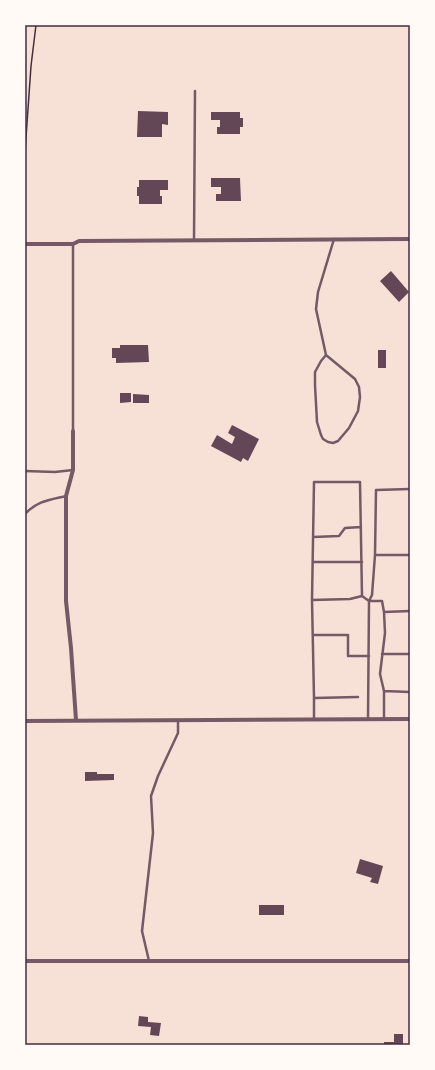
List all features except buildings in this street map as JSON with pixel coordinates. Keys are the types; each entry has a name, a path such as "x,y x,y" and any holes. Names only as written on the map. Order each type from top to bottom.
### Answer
{"street":[{"path":"25,244 73,244 79,240 410,239"},
{"path":"73,431 73,470 66,496 66,601 76,720"},
{"path":"25,721 410,719"},
{"path":"25,960 410,960"}],"lane":[{"path":"194,240 195,91"},
{"path":"326,355 315,372 317,422 320,435 323,439 333,443 338,441 349,428 358,410 360,398 359,387 355,379 326,355 316,309 318,292 334,239"},
{"path":"73,244 73,431"},
{"path":"25,471 55,472 73,470"},
{"path":"314,720 312,600 314,482 360,482 362,596"},
{"path":"368,719 369,601 372,595 375,555 376,490 410,489"},
{"path":"25,514 39,502 66,496"},
{"path":"313,537 339,536 345,528 361,527"},
{"path":"375,555 410,554"},
{"path":"313,562 362,562"},
{"path":"312,600 350,599 362,596 369,601 382,601 385,633 380,674 384,691 384,719"},
{"path":"384,612 410,611"},
{"path":"313,635 348,635 348,656 369,656"},
{"path":"382,654 410,654"},
{"path":"384,691 410,692"},
{"path":"314,698 358,697"},
{"path":"149,960 142,931 152,833 151,796 158,776 178,733 178,720"}],"path":[{"path":"25,152 31,66 36,25"}]}
